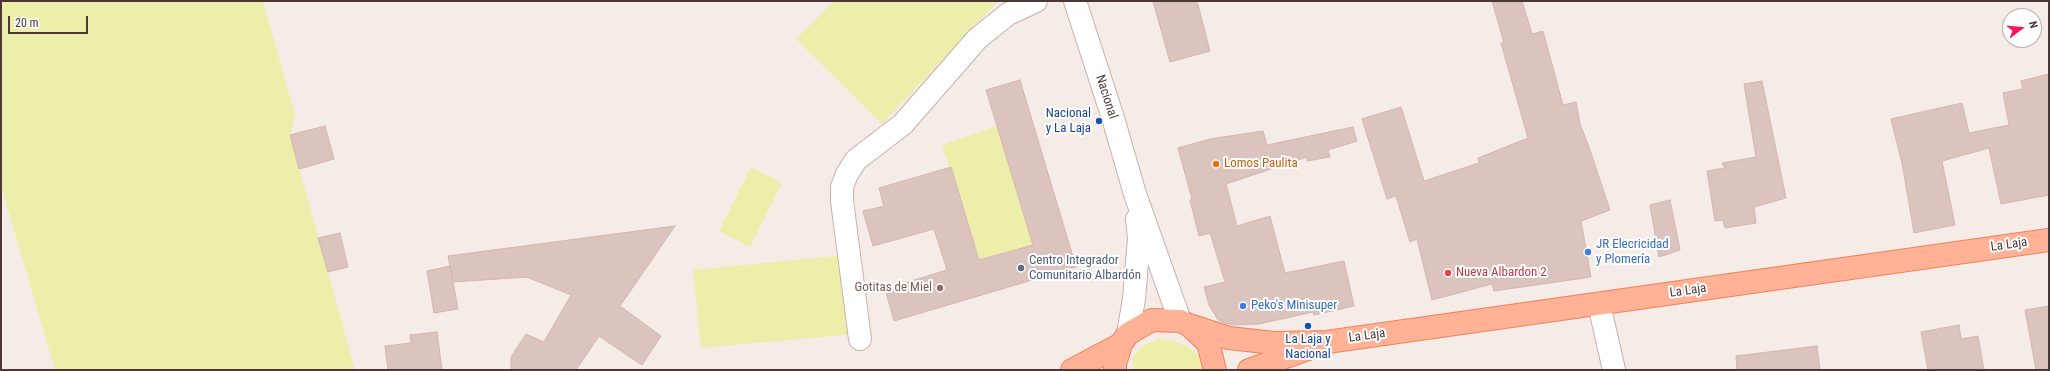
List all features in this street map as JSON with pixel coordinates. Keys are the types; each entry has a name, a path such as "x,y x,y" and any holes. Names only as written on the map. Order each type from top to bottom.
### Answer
{"main road":[{"name":"La Laja","path":"1124,340 1152,320 1185,323 1229,338 1244,340 1274,343 1327,342 2049,240"},
{"path":"1185,323 1208,343 1215,370"},
{"path":"1072,370 1124,340"},
{"path":"1115,370 1115,364 1124,340"},
{"name":"La Laja","path":"1248,370 1327,342"}],"street":[{"path":"860,340 842,201 842,187 847,174 856,160 903,124 977,39 1008,14 1036,1"},
{"name":"Nacional","path":"1075,1 1113,118 1135,194 1185,323"},
{"name":"Nacional","path":"1124,340 1134,299 1139,238 1135,194"},
{"path":"1599,304 1614,370"}],"green space":[{"path":"1,1 263,1 295,115 290,135 355,370 55,370 1,186"},
{"path":"834,1 998,1 882,124 796,39"},
{"path":"997,126 1033,245 980,260 942,145"},
{"path":"751,167 782,183 750,247 719,231"},
{"path":"846,255 854,334 701,348 693,270"},
{"path":"1158,339 1171,340 1189,347 1201,358 1208,370 1133,370 1132,357 1144,345"}],"building":[{"path":"1153,1 1197,1 1210,51 1170,62"},
{"path":"1492,1 1522,1 1532,34 1543,31 1563,105 1576,102 1580,124 1610,210 1581,221 1591,277 1494,291 1492,284 1432,300 1417,239 1410,242 1396,196 1387,199 1362,119 1401,107 1424,181 1479,163 1478,158 1528,138 1501,43 1504,43"},
{"path":"2049,74 2049,195 2001,204 1989,148 1942,161 1955,225 1914,233 1902,163 1891,119 1962,103 1969,133 2009,125 2003,93 2023,89 2021,81"},
{"path":"1020,80 1076,267 894,321 885,289 947,270 934,229 873,246 863,211 884,206 879,188 951,167 979,260 1033,245 986,90"},
{"path":"1762,81 1786,198 1754,207 1756,223 1725,228 1723,220 1715,221 1707,171 1725,168 1722,163 1756,157 1744,84"},
{"path":"325,126 334,159 299,169 290,135"},
{"path":"1353,127 1357,141 1328,150 1330,157 1307,161 1307,157 1226,184 1237,226 1270,216 1285,273 1344,261 1354,306 1314,315 1313,312 1259,324 1234,325 1218,320 1209,305 1204,287 1225,282 1210,233 1199,236 1190,200 1192,199 1178,148 1210,139 1263,131 1267,145"},
{"path":"1670,200 1680,250 1659,257 1650,205"},
{"path":"675,226 620,306 661,336 642,365 599,336 576,370 511,370 511,357 526,334 544,342 571,295 527,277 453,282 448,256"},
{"path":"340,233 348,267 328,272 318,238"},
{"path":"450,266 458,309 434,313 427,271"},
{"path":"2049,306 2049,370 2036,370 2025,310"},
{"path":"1959,325 1961,339 1978,336 1984,370 1928,370 1921,332"},
{"path":"437,332 442,370 388,370 385,346 411,343 410,335"},
{"path":"1817,346 1820,370 1737,370 1736,356"}],"place":[{"name":"Nacional y La Laja","path":"1099,121"},
{"name":"Lomos Paulita","path":"1216,164"},
{"name":"JR Elecricidad y Plomería","path":"1588,252"},
{"name":"Centro Integrador Comunitario Albardón","path":"1021,268"},
{"name":"Nueva Albardon 2","path":"1448,273"},
{"name":"Gotitas de Miel","path":"940,288"},
{"name":"Peko's Minisuper","path":"1243,306"},
{"name":"La Laja y Nacional","path":"1308,326"}]}
